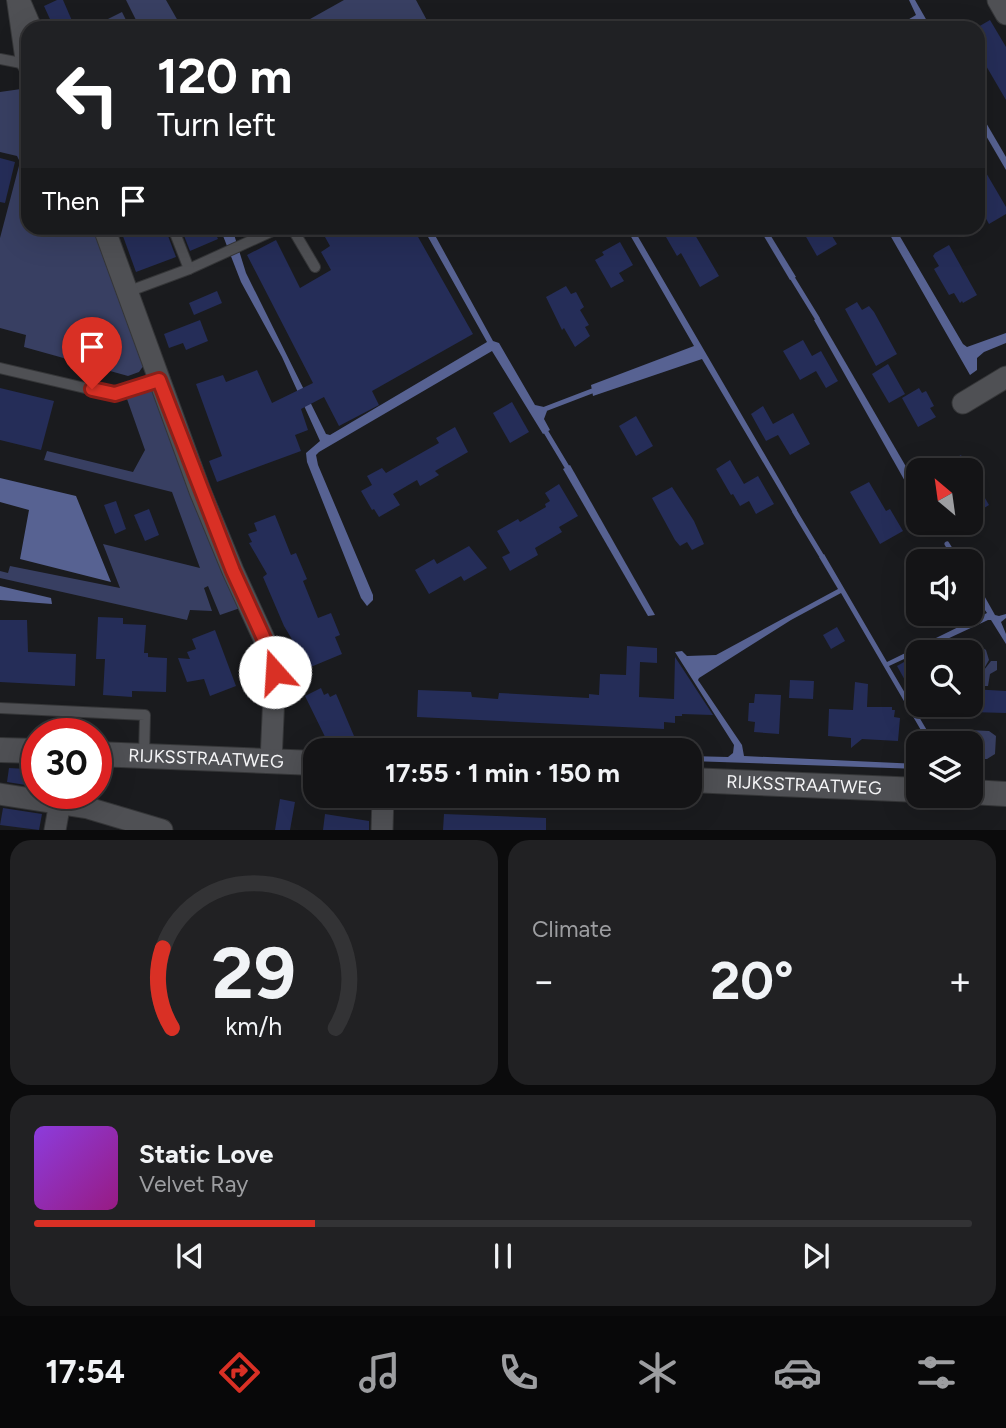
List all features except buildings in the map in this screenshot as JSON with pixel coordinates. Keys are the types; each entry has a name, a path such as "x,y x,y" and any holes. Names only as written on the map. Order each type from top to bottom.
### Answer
{"street":[{"path":"19,0 28,21"},
{"path":"998,0 1006,14"},
{"path":"107,235 233,571 272,656 275,672 271,761"},
{"path":"963,403 1006,377"},
{"path":"0,750 21,751"},
{"name":"RIJKSSTRAATWEG","path":"112,755 303,762"},
{"name":"RIJKSSTRAATWEG","path":"702,781 906,789"},
{"path":"983,793 1006,794"},
{"path":"0,794 21,797"},
{"path":"382,830 383,808"},
{"path":"55,830 59,809"},
{"path":"86,809 162,830"}],"lane":[{"path":"0,59 21,63 12,0"},
{"path":"176,235 189,268"},
{"path":"127,292 227,253 264,235"},
{"path":"296,235 315,267"},
{"path":"0,368 115,394 159,380"},
{"path":"0,708 145,715 144,756"}],"shaded area":[{"path":"126,0 166,0 178,21 136,21"},
{"path":"344,0 416,0 427,21 306,21"},
{"path":"909,0 915,0 927,21 906,21 916,15"},
{"path":"122,12 126,21 104,21"},
{"path":"21,89 21,235 98,235 144,365 139,372 128,376 24,347 26,335 0,328 0,238 20,162 17,156 0,152 0,92"},
{"path":"985,121 1006,157 1006,170 985,134"},
{"path":"223,235 234,235 246,273 326,434 330,435 487,342 427,235 435,235 493,341 499,343 535,405 544,407 547,411 544,419 550,430 543,434 492,351 316,455 373,595 373,600 367,606 361,598 307,462 306,453 320,441 282,357 241,282"},
{"path":"630,235 637,235 797,510 793,513 702,359 593,396 591,385 694,346"},
{"path":"763,235 770,235 796,277 790,280"},
{"path":"890,235 899,235 963,344 967,347 1006,333 1006,343 984,352 977,358 977,370 970,375"},
{"path":"819,317 906,467 906,483 814,320"},
{"path":"143,389 151,390 156,397 243,607 220,615 208,586 204,588 212,611 190,610 187,620 0,578 0,571 8,573 10,566 120,588 103,544 200,568 172,492 44,460 47,451 133,472 145,450 127,399 131,394"},
{"path":"570,465 655,615 648,616 563,469"},
{"path":"0,478 76,496 111,582 20,559 29,510 0,502"},
{"path":"824,554 887,662 906,653 906,658 889,666 906,695 906,705 841,593 791,620 698,680 742,745 744,756 906,763 906,769 702,761 702,756 728,757 733,753 734,745 675,652 682,651 687,656 716,655 838,589 819,557"},
{"path":"0,586 51,598 52,604 0,600"},
{"path":"983,594 995,615 1006,614 1006,618 1001,622 1006,634 1006,644 991,620 983,622 983,615 987,613 983,607"},
{"path":"960,626 975,626 945,640 932,640"},
{"path":"983,648 989,660 983,667"},
{"path":"991,661 997,661 997,670 990,674 988,686 983,686 984,670"},
{"path":"913,717 919,717 927,731 921,731"},
{"path":"968,730 989,731 996,736 995,754 983,759 983,731"}],"waterway":[{"path":"793,279 817,318"},
{"path":"545,409 592,391"},
{"path":"546,432 567,467"},
{"path":"795,512 821,555"},
{"path":"947,544 950,549"}],"route":[{"path":"92,389 115,394 159,380 233,571 272,656 275,672"}]}
